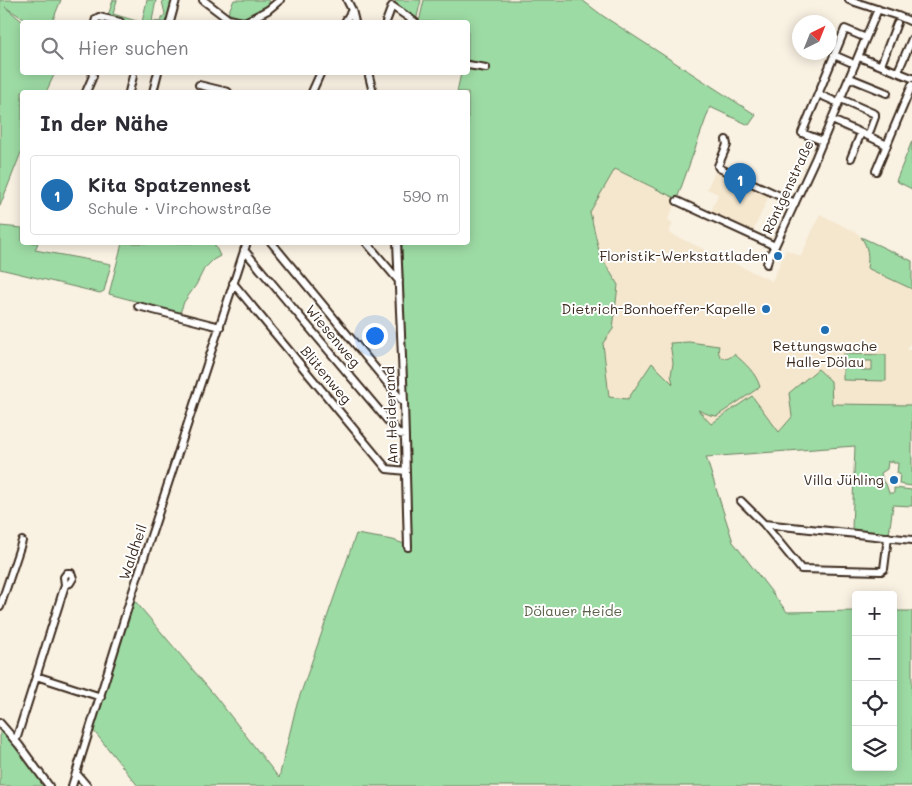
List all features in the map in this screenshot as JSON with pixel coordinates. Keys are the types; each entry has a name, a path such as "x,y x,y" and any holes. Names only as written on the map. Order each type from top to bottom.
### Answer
{"street":[{"path":"171,20 176,0"},
{"path":"203,0 228,18 236,20"},
{"path":"247,20 268,10 280,0"},
{"path":"347,0 354,20"},
{"path":"849,0 912,22"},
{"path":"387,20 392,6 412,20"},
{"name":"Röntgenstraße","path":"767,264 823,141 832,120 837,100 850,78 878,9"},
{"path":"346,20 352,10"},
{"path":"96,20 99,17 112,20"},
{"path":"880,66 897,23"},
{"path":"837,48 845,29 866,38"},
{"path":"896,72 912,39"},
{"path":"837,56 850,62"},
{"path":"858,57 912,78"},
{"path":"823,141 802,133 832,60"},
{"path":"470,65 486,68"},
{"path":"87,90 93,75"},
{"path":"154,90 157,75"},
{"path":"313,90 320,75"},
{"path":"369,75 372,90"},
{"path":"370,80 374,75"},
{"path":"130,90 133,76"},
{"path":"850,78 887,93"},
{"path":"199,85 220,90"},
{"path":"876,171 912,85"},
{"path":"818,94 875,114 851,158"},
{"path":"832,120 887,144"},
{"path":"726,140 727,145 718,166 719,168 794,203"},
{"path":"678,201 775,246"},
{"name":"Waldheil","path":"72,786 132,594 246,245"},
{"path":"273,245 404,403"},
{"path":"369,245 399,281"},
{"name":"Am Heiderand","path":"397,245 408,547"},
{"name":"Wiesenweg","path":"244,250 399,434 405,435"},
{"name":"Blütenweg","path":"233,284 387,469 406,471"},
{"path":"138,306 220,327"},
{"path":"741,501 764,524 801,570 884,570 888,537"},
{"path":"764,524 912,540"},
{"path":"0,607 22,541"},
{"path":"15,740 66,586"},
{"path":"36,676 101,697"},
{"path":"0,723 49,786"},
{"path":"76,773 87,786"}],"shaded area":[{"path":"614,169 677,199 668,220 673,223 669,233 772,281 786,250 801,256 820,214 857,233 865,242 868,251 867,268 912,289 912,338 907,350 912,350 912,405 832,404 792,417 779,432 711,424 652,363 628,400 609,398 603,342 613,329 618,285 600,255 590,212"},
{"path":"716,169 770,193 752,234 710,214 718,194 707,189"}],"green space":[{"path":"0,0 61,0 53,20 26,20 5,7 21,20 20,75 54,75 47,90 20,90 20,155 0,206"},
{"path":"113,0 117,0 113,14 133,20 122,20 108,16"},
{"path":"147,0 156,0 152,20 142,20"},
{"path":"174,0 169,20 161,20 165,14 162,1"},
{"path":"234,0 269,0 270,3 251,16 241,17 228,13"},
{"path":"396,0 421,0 416,20 395,5"},
{"name":"Dölauer Heide","path":"424,0 582,0 603,16 756,115 749,125 710,107 677,199 615,169 590,212 600,255 618,285 613,329 603,343 609,397 628,399 652,363 673,384 671,375 673,363 670,343 689,342 719,346 719,354 725,359 734,354 753,373 760,387 717,416 698,410 711,424 752,396 779,432 792,417 789,393 818,369 831,381 832,404 912,405 912,486 899,484 900,474 897,474 898,463 891,461 890,463 888,461 887,469 881,473 889,493 894,493 894,488 912,490 912,506 893,505 889,534 852,530 855,446 706,457 733,542 787,612 852,611 852,771 897,771 897,611 912,611 912,786 138,786 93,730 135,601 215,696 279,778 296,707 356,534 393,540 410,546 402,245 470,245 470,90 457,90 461,75 470,75 470,20 419,20"},
{"path":"912,141 912,189 896,181"},
{"path":"0,226 20,228 20,245 37,245 35,250 111,264 104,291 100,293 0,269"},
{"path":"861,237 912,261 912,289 867,268 867,252"},
{"path":"121,245 215,245 220,256 204,269 184,302 180,313 109,294"},
{"path":"843,354 886,355 886,381 843,380","holes":["862,361 872,361 872,370 862,370"]},
{"path":"0,727 15,744 46,786 0,786"}],"place":[{"name":"Kita Spatzennest","path":"740,204"},
{"name":"Floristik-Werkstattladen","path":"778,256"},
{"name":"Dietrich-Bonhoeffer-Kapelle","path":"766,309"},
{"name":"Rettungswache Halle-Dölau","path":"825,330"},
{"name":"Villa Jühling","path":"894,480"}]}
